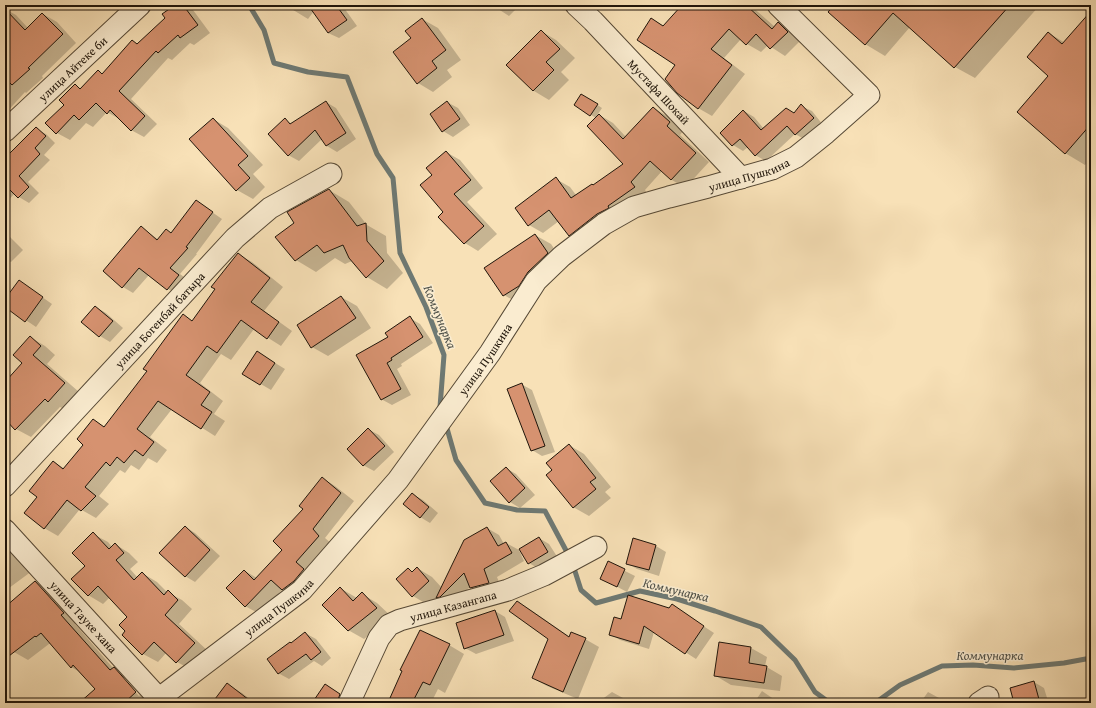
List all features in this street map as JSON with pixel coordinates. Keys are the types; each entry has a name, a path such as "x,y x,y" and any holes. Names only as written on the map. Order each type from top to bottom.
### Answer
{"street":[{"name":"улица Айтеке би","path":"5,131 140,5"},
{"name":"Мустафа Шокай","path":"576,5 598,26 741,178"},
{"name":"улица Пушкина","path":"158,702 302,590 398,480 490,353 536,281 562,256 604,224 634,207 772,169 796,157 869,95 778,5"},
{"name":"улица Богенбай батыра","path":"5,486 235,238 270,208 331,174"},
{"name":"улица Тауке хана","path":"5,530 158,702"},
{"name":"улица Казангапа","path":"349,703 379,638 389,625 400,620 508,590 544,575 580,555"}],"building":[{"path":"175,5 183,5 198,25 180,38 178,35 158,53 156,51 119,91 145,116 131,131 110,110 107,114 96,103 79,120 74,115 56,134 45,123 64,105 59,100 75,84 80,89 98,70 102,74 132,40 137,44 165,18 162,14"},
{"path":"308,5 336,5 347,20 328,33"},
{"path":"682,5 746,5 772,29 778,22 788,32 770,49 756,34 746,45 729,29 711,49 732,65 698,109 677,93 665,79 675,65 637,40 651,18 663,26"},
{"path":"834,5 1010,5 954,68 893,13 865,45 828,12"},
{"path":"5,9 25,30 42,13 63,34 28,68 30,69 12,85 5,78"},
{"path":"1091,11 1091,124 1065,154 1017,112 1048,76 1027,57 1048,32 1062,44"},
{"path":"422,18 446,50 432,61 437,68 417,84 393,52 411,38 405,31"},
{"path":"541,30 560,49 546,62 554,70 533,91 506,65"},
{"path":"581,94 598,104 590,116 574,105"},
{"path":"326,101 346,133 326,146 315,130 288,156 268,134 285,118 290,124"},
{"path":"447,101 460,119 442,132 430,114"},
{"path":"801,104 814,118 795,135 787,126 755,156 740,139 732,146 720,133 743,110 761,130 786,108 794,113"},
{"path":"653,107 670,122 667,126 696,153 671,180 650,161 631,182 635,187 608,206 609,208 597,214 569,236 549,210 528,226 515,208 556,177 571,198 623,164 587,126 599,114 623,139"},
{"path":"213,118 248,156 238,165 250,178 236,191 189,139"},
{"path":"36,127 46,136 35,148 40,154 19,176 29,187 18,198 7,187 5,190 5,158"},
{"path":"446,151 471,180 454,194 484,226 464,244 438,217 443,212 420,185 432,175 426,168"},
{"path":"329,189 357,226 366,223 367,241 384,261 366,278 349,258 343,245 324,253 317,245 295,261 275,237 294,223 287,212"},
{"path":"196,200 213,212 186,247 188,248 170,268 179,275 167,290 139,268 122,288 103,271 141,226 157,240 166,229 171,233"},
{"path":"535,234 548,253 528,272 519,286 503,296 484,268"},
{"path":"238,253 270,278 251,302 279,322 267,339 241,320 217,353 207,346 186,375 210,392 201,405 212,412 201,429 158,401 137,429 154,442 143,456 135,450 124,463 117,457 110,466 106,462 85,487 96,496 81,511 67,500 44,529 24,513 37,497 29,491 53,461 63,469 83,445 77,439 93,419 104,427 147,371 143,369 183,314 192,321 215,289 211,287"},
{"path":"19,280 43,297 25,322 5,307 5,299"},
{"path":"341,296 356,318 311,348 297,325"},
{"path":"95,306 113,321 99,337 81,322"},
{"path":"410,316 423,337 391,358 392,360 387,363 401,389 381,400 356,355 388,337 385,333"},
{"path":"30,336 41,346 33,355 65,383 48,402 45,399 15,430 5,419 5,382 22,363 13,355"},
{"path":"257,351 275,363 260,385 242,374"},
{"path":"522,383 545,446 531,451 507,389"},
{"path":"368,428 385,446 363,466 347,449"},
{"path":"569,444 596,478 590,482 596,489 573,508 546,475 552,470 546,463"},
{"path":"506,467 525,488 509,503 490,481"},
{"path":"322,477 341,493 313,529 319,536 296,562 304,569 294,581 282,590 271,580 245,607 226,588 244,570 254,580 282,550 273,541 303,509 299,506"},
{"path":"412,493 429,507 420,518 403,504"},
{"path":"185,526 210,550 185,577 159,553"},
{"path":"487,527 498,546 506,542 512,553 484,569 489,583 470,588 464,573 440,597 436,598 464,540"},
{"path":"93,532 109,549 115,543 124,553 116,560 134,580 142,572 164,595 168,590 178,600 165,615 195,643 176,663 154,642 142,655 122,635 125,631 119,625 127,617 98,586 88,596 71,579 85,566 72,553"},
{"path":"539,537 548,552 528,564 519,549"},
{"path":"633,538 656,545 649,570 626,564"},
{"path":"608,561 625,569 617,587 600,579"},
{"path":"417,567 429,581 412,597 396,579 408,568 412,572"},
{"path":"35,581 64,613 61,615 110,670 114,667 136,692 124,703 79,703 95,689 73,665 71,668 41,633 5,659 5,607"},
{"path":"340,587 353,601 362,592 377,608 348,631 322,605"},
{"path":"628,595 669,608 672,604 704,626 685,654 644,626 639,644 609,635 614,617 621,619"},
{"path":"517,601 569,637 571,632 586,638 563,692 532,678 548,639 509,611"},
{"path":"495,610 504,635 464,649 456,623"},
{"path":"420,630 450,644 430,685 423,682 412,703 401,703 390,698 402,671 400,670"},
{"path":"305,632 321,652 311,660 306,654 278,674 267,659"},
{"path":"719,642 751,647 749,663 767,666 764,683 714,676"},
{"path":"1034,681 1040,703 1014,703 1010,688"},
{"path":"227,683 253,703 212,703"},
{"path":"325,684 340,694 337,703 312,703"}],"waterway":[{"name":"Коммунарка","path":"249,5 264,30 274,63 308,72 347,77 377,154 393,178 400,253 426,307 444,355 441,410"},
{"name":"Коммунарка","path":"446,425 456,460 485,503 517,510 545,511 569,556"},
{"name":"Коммунарка","path":"573,565 581,590 596,603 640,591 677,599 761,627 795,660 815,692 830,703"},
{"name":"Коммунарка","path":"875,703 900,685 942,666 973,665 1014,668 1064,663 1091,658"}]}
